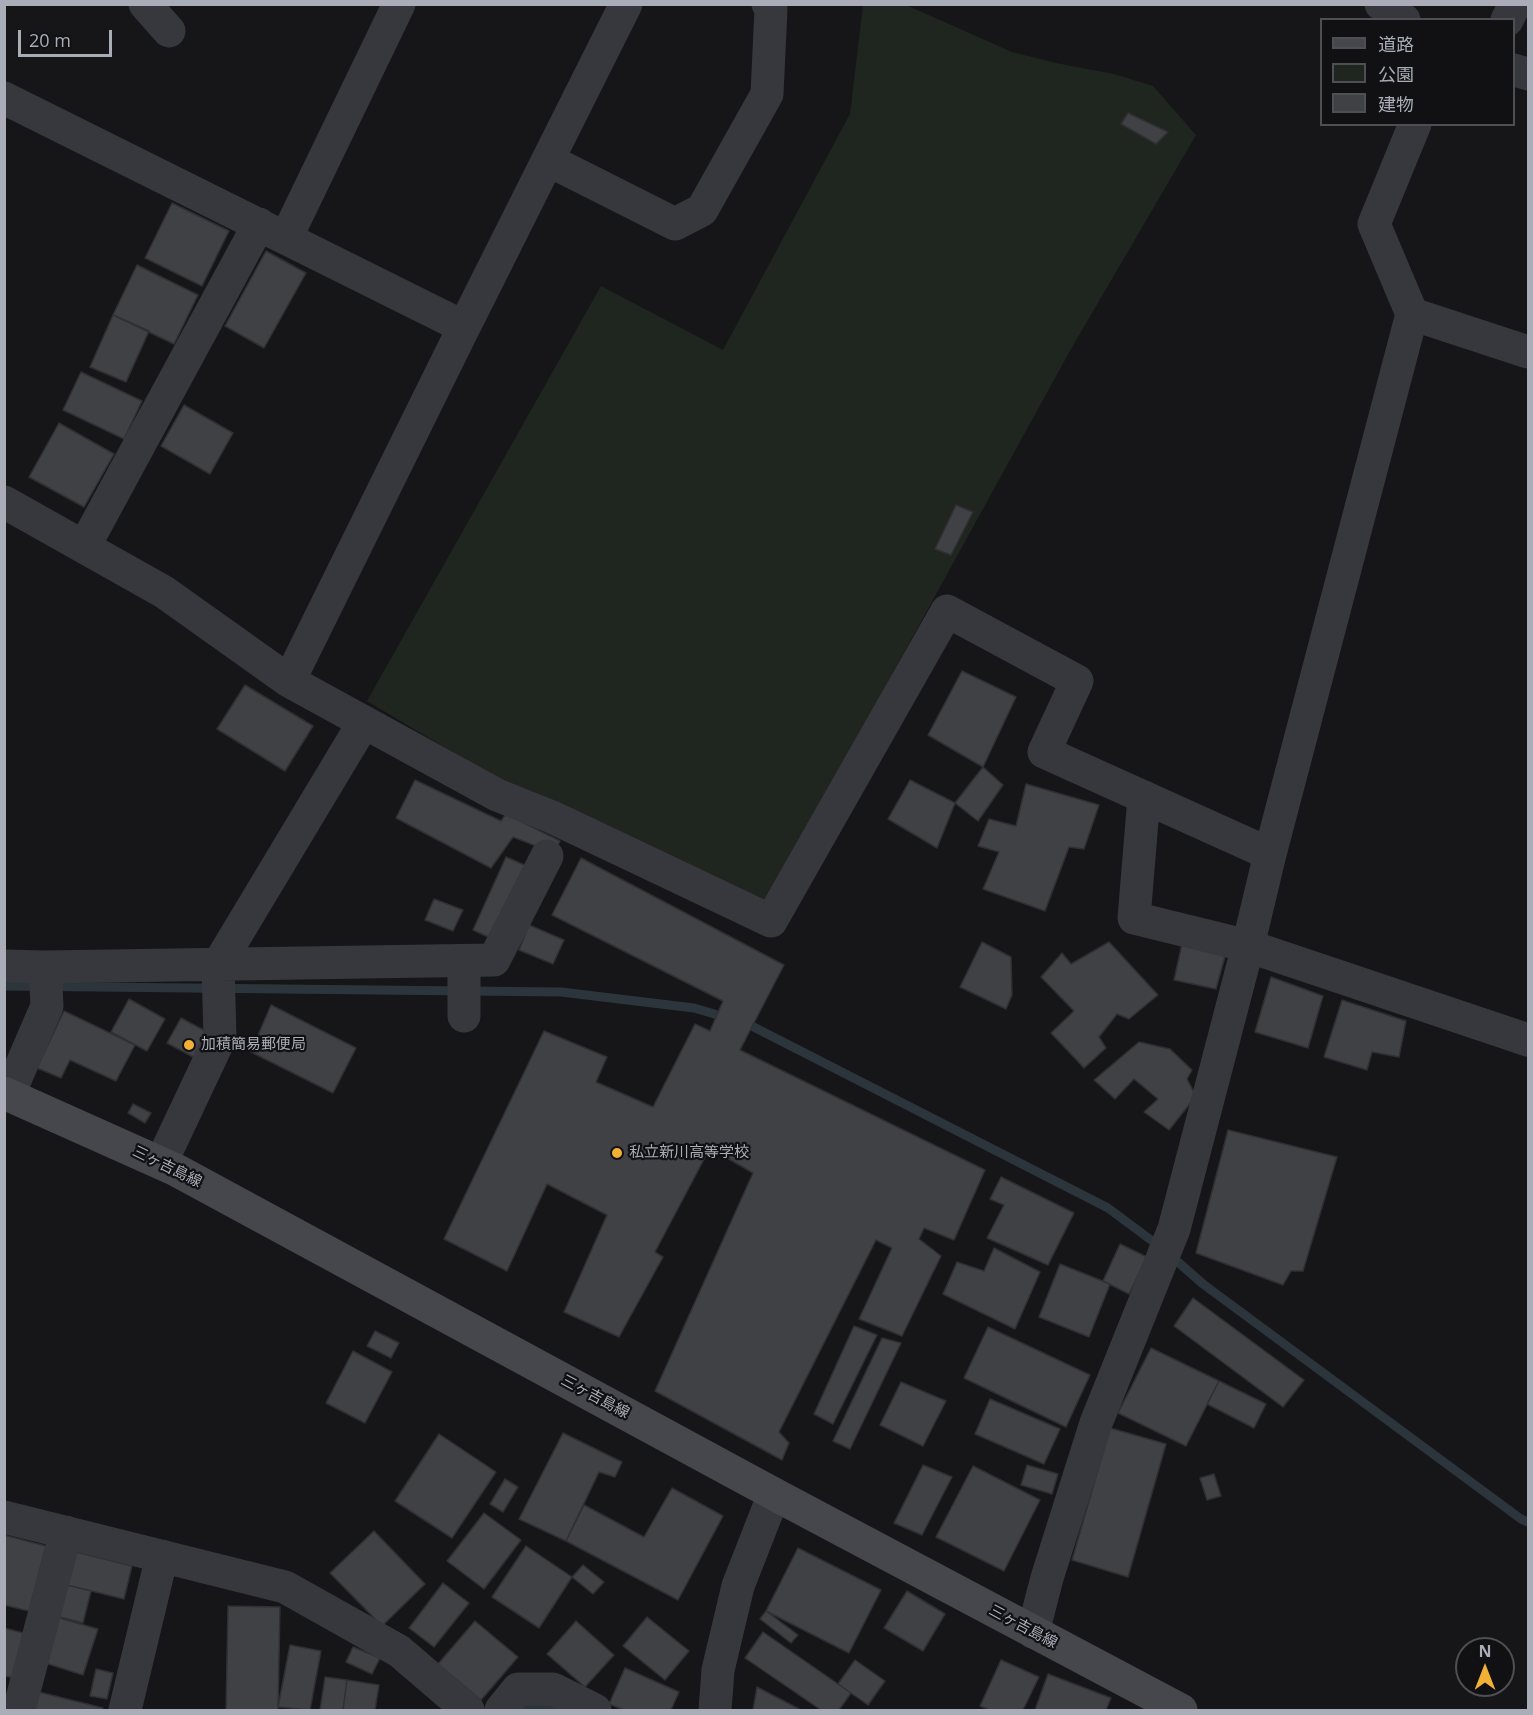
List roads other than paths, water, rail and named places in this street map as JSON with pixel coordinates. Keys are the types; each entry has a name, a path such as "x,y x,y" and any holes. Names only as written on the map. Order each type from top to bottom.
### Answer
{"main road":[{"name":"三ヶ吉島線","path":"7,1094 161,1163 774,1494 1181,1710"}],"street":[{"path":"145,4 169,31"},
{"path":"84,546 273,231 399,4"},
{"path":"289,681 626,4"},
{"path":"548,160 675,224 702,210 767,94 771,9 768,4"},
{"path":"1381,4 1401,18"},
{"path":"1508,18 1515,4"},
{"path":"4,98 464,327"},
{"path":"1033,1632 1047,1578 1095,1423 1174,1229 1412,314 1374,224 1414,126"},
{"path":"1412,314 1528,352"},
{"path":"4,502 164,592 289,681 497,795 552,817 771,921 947,611 1077,681 1044,752 1270,854"},
{"path":"161,1163 220,1038 218,965 364,722"},
{"path":"1144,797 1134,918 1248,946 1528,1040"},
{"path":"4,966 494,960 547,856"},
{"path":"464,961 464,1016"},
{"path":"7,1094 47,1006 45,967"},
{"path":"715,1710 717,1670 738,1586 774,1494"},
{"path":"4,1517 285,1587 399,1651 468,1710"},
{"path":"19,1710 66,1532"},
{"path":"125,1710 162,1556"},
{"path":"501,1710 518,1689 553,1689 595,1710"}],"waterway":[{"path":"4,986 561,992 694,1008 728,1018"},
{"path":"742,1021 1108,1208 1159,1246"},
{"path":"1170,1255 1203,1284 1528,1522"},
{"path":"521,1710 523,1706 548,1707 556,1710"}],"place":[{"name":"加積簡易郵便局","path":"189,1045"},
{"name":"私立新川高等学校","path":"617,1153"}]}
